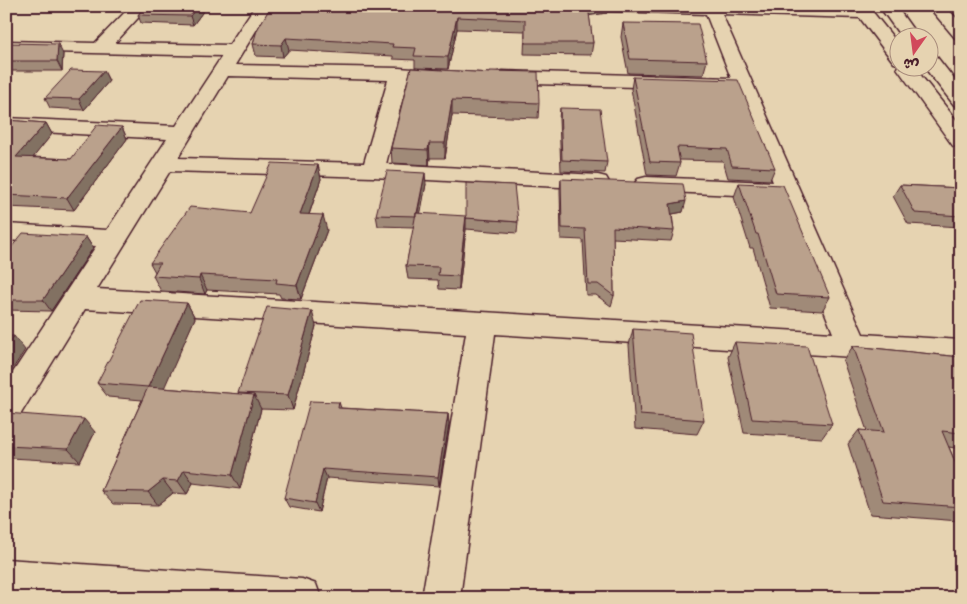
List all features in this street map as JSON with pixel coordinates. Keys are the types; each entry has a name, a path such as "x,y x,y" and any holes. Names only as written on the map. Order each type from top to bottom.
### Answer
{"street":[{"path":"99,49 141,6"},
{"path":"6,410 263,6"},
{"path":"608,6 862,10 890,46"},
{"path":"887,6 904,28"},
{"path":"936,6 961,34"},
{"path":"712,9 852,346"},
{"path":"6,46 99,49 399,74 468,76"},
{"path":"373,170 399,74"},
{"path":"940,74 961,100"},
{"path":"488,77 743,84"},
{"path":"914,78 961,141"},
{"path":"6,124 183,133"},
{"path":"163,164 373,170 787,190"},
{"path":"6,232 115,239"},
{"path":"78,298 961,352"},
{"path":"441,598 482,323"},
{"path":"6,578 302,598"}],"building":[{"path":"145,6 198,6 190,16 138,15"},
{"path":"271,6 588,6 593,43 525,43 525,20 457,17 448,57 414,56 416,48 392,47 393,44 286,38 281,45 253,44 257,30"},
{"path":"623,23 698,24 707,61 630,59"},
{"path":"6,43 58,44 57,61 6,61"},
{"path":"411,68 490,73 490,71 538,72 539,103 452,100 445,143 429,143 428,150 391,148"},
{"path":"71,70 104,71 79,99 45,98"},
{"path":"633,77 738,80 775,168 732,166 727,149 677,147 680,163 650,162"},
{"path":"560,108 600,109 607,162 562,160"},
{"path":"6,120 46,123 16,157 71,159 97,125 122,127 67,198 6,195"},
{"path":"272,163 318,165 300,214 323,215 297,285 276,283 277,279 200,275 199,279 153,276 160,263 150,263 190,207 250,213"},
{"path":"387,171 425,173 416,216 376,215"},
{"path":"561,179 683,184 686,201 670,204 674,231 613,227 614,296 598,284 588,284 585,229 562,228"},
{"path":"466,183 514,185 518,222 466,218"},
{"path":"739,183 783,185 830,297 776,294 758,234 756,234"},
{"path":"900,185 961,188 961,216 915,213"},
{"path":"416,213 466,216 459,276 438,275 439,267 406,266"},
{"path":"23,233 86,237 43,300 6,300 6,254"},
{"path":"140,300 187,303 148,387 97,383"},
{"path":"267,307 312,311 288,395 238,393"},
{"path":"633,329 691,333 704,420 640,415"},
{"path":"6,336 14,336 6,347"},
{"path":"735,342 807,346 832,424 752,419"},
{"path":"853,346 961,357 961,433 942,431 961,476 961,507 883,501 859,430 884,432"},
{"path":"148,387 254,395 232,475 184,470 178,481 163,480 148,492 101,491"},
{"path":"310,401 339,402 338,408 448,414 438,477 323,469 315,503 284,498"},
{"path":"6,413 84,419 68,449 6,446"}]}
